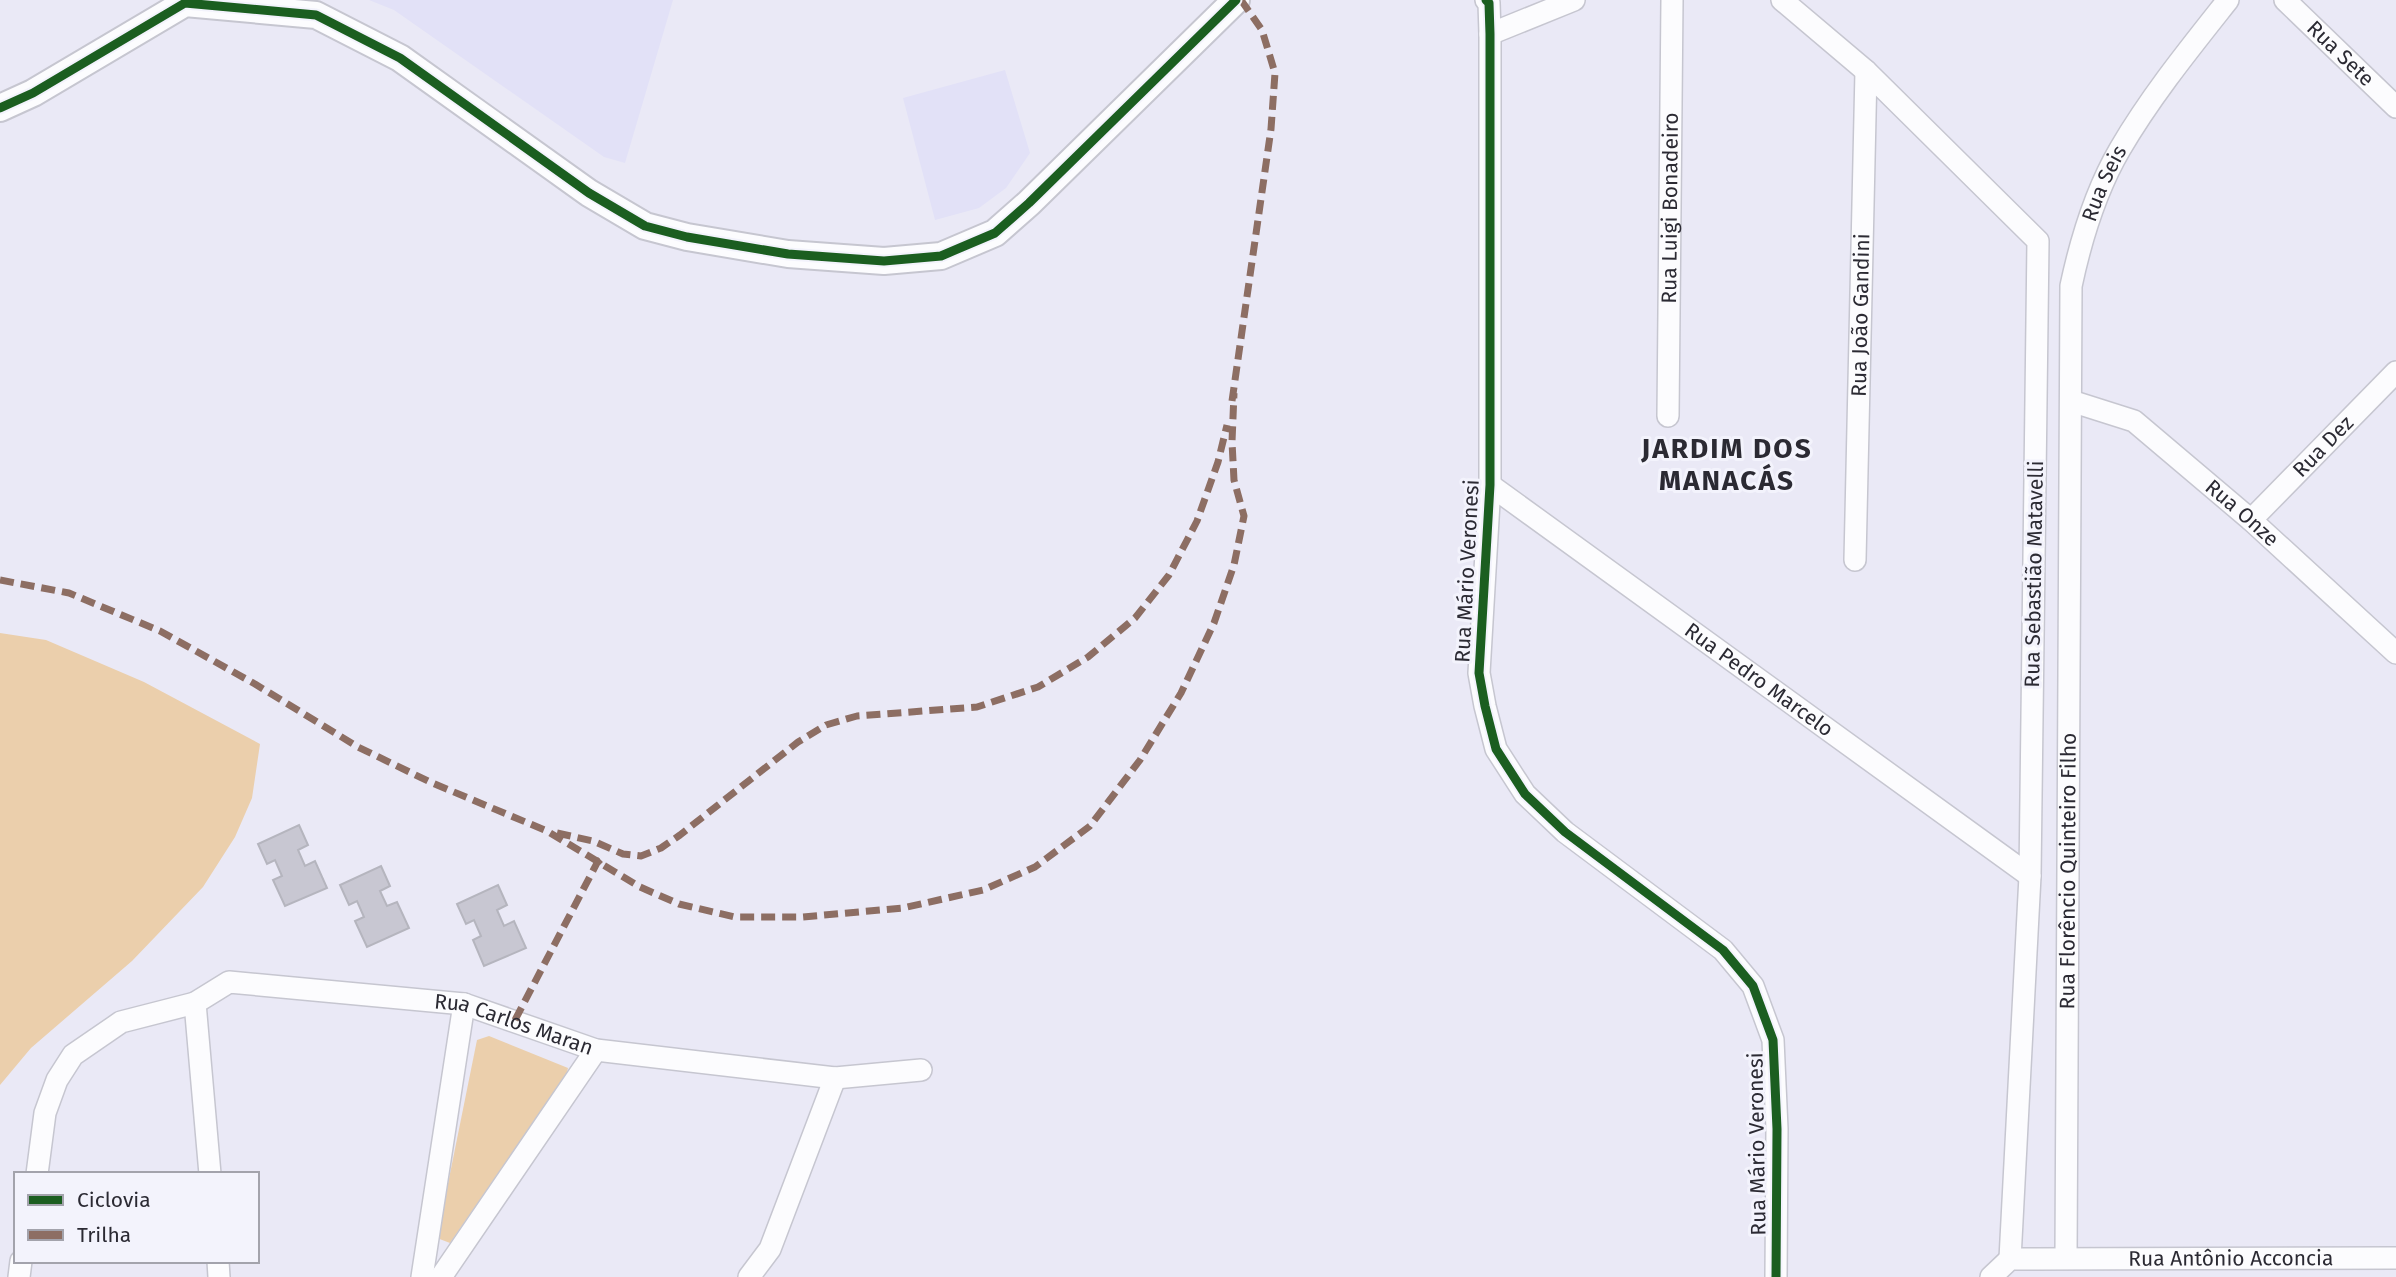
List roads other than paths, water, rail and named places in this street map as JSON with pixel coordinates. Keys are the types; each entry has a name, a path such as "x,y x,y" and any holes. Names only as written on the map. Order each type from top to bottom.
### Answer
{"street":[{"path":"0,108 33,93 183,1 316,15 400,58 589,193 645,226 687,237 788,254 884,261 941,256 995,233 1236,0"},
{"name":"Rua Mário Veronesi","path":"1486,0 1489,3 1490,34 1490,485 1479,673 1485,706 1496,749 1525,794 1565,832 1723,950 1753,986 1773,1040 1777,1129 1776,1277"},
{"path":"1490,34 1574,0"},
{"name":"Rua Luigi Bonadeiro","path":"1668,416 1672,0"},
{"name":"Rua Sebastião Matavelli","path":"1782,0 1866,71 2038,241 2030,876 2010,1259"},
{"name":"Rua Seis","path":"2071,401 2071,286 2078,253 2094,208 2119,151 2137,121 2228,0"},
{"name":"Rua Sete","path":"2285,0 2396,107"},
{"name":"Rua João Gandini","path":"1855,560 1866,71"},
{"name":"Rua Dez","path":"2251,520 2396,372"},
{"name":"Rua Onze","path":"2071,401 2134,421 2251,520 2396,653"},
{"name":"Rua Florêncio Quinteiro Filho","path":"2066,1258 2071,401"},
{"name":"Rua Pedro Marcelo","path":"1490,485 2030,876"},
{"name":"Rua Carlos Maran","path":"37,1172 45,1113 57,1080 73,1055 121,1022 195,1003 229,982 464,1004 596,1050 835,1079 921,1070"},
{"path":"195,1003 210,1172"},
{"path":"422,1277 464,1004"},
{"path":"442,1277 596,1050"},
{"path":"749,1277 770,1249 835,1079"},
{"path":"1991,1277 2010,1259 2066,1258"},
{"name":"Rua Antônio Acconcia","path":"2066,1258 2334,1267 2396,1258"}],"district":[{"name":"JARDIM DOS MANACÁS","path":"1727,464"}]}
